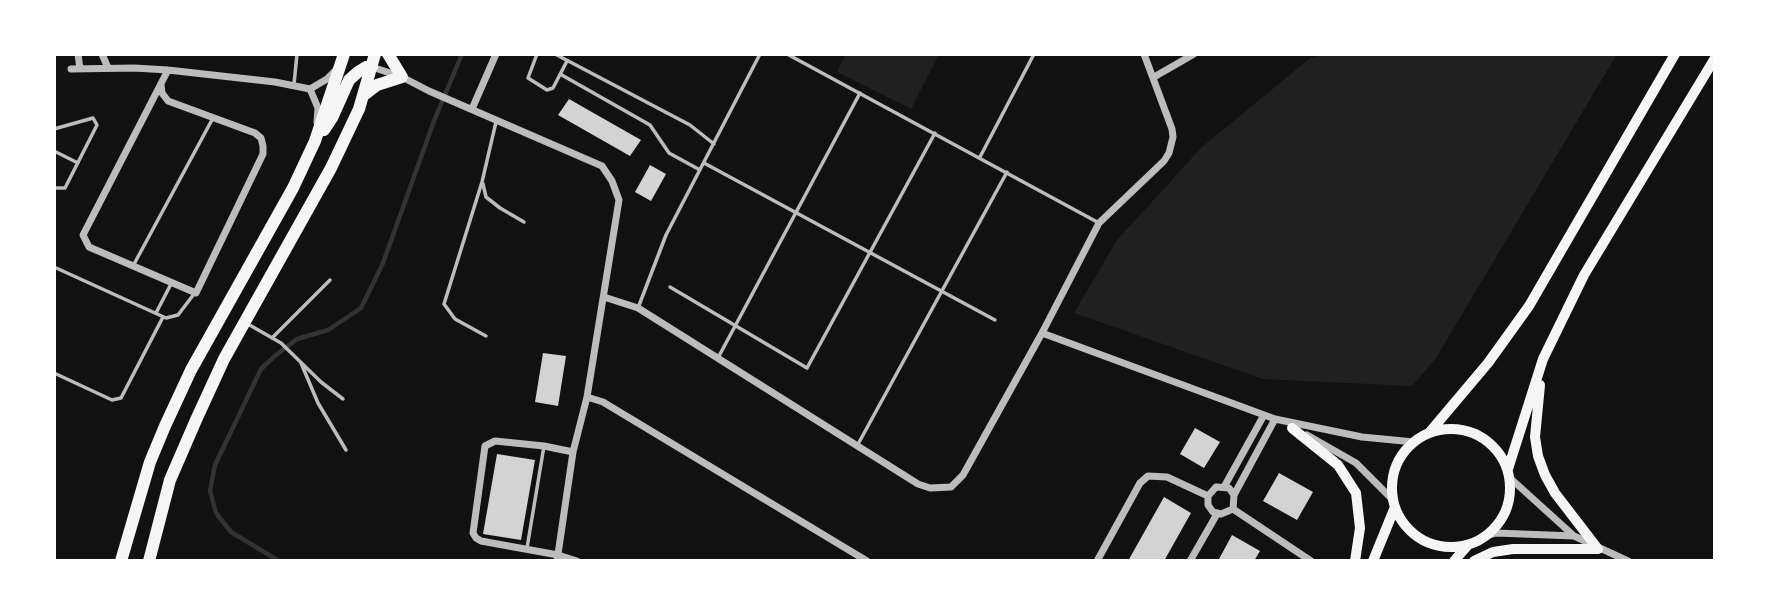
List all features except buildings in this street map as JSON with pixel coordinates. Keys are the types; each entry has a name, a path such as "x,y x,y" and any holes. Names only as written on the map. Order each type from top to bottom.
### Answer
{"highway":[{"path":"121,561 150,462 191,370 293,188 316,141 344,54"},
{"path":"363,95 377,85 402,77 388,54"},
{"path":"316,141 332,118 349,80 373,61"},
{"path":"149,561 170,480 224,359 331,168 363,95 373,61"}],"main road":[{"path":"1675,54 1529,306 1488,363 1429,433 1414,442 1403,454 1392,484 1394,503 1406,527 1424,541 1446,547 1468,545 1486,536 1501,520 1510,500 1509,474 1543,359 1584,275 1715,58"},
{"path":"1543,359 1536,417 1538,456 1555,493 1598,549"},
{"path":"1292,428 1338,465 1350,481 1356,494 1360,528 1354,561"},
{"path":"1429,433 1448,429 1467,431 1485,439 1499,452 1509,474"},
{"path":"1373,561 1394,503"},
{"path":"1454,561 1468,545"},
{"path":"1474,561 1493,552 1513,549 1598,549"}],"street":[{"path":"78,54 75,69 168,70 310,89 335,72 344,54"},
{"path":"102,54 108,68"},
{"path":"472,109 496,54"},
{"path":"604,298 638,308 918,484 930,488 951,486 962,475 1042,333 1099,223 1164,161 1169,153 1174,137 1172,129 1144,54"},
{"path":"1154,78 1195,54"},
{"path":"373,61 429,91 603,166 612,181 619,200 587,397 573,452 557,558"},
{"path":"161,85 165,98 174,104 255,133 261,138 263,155 196,293 89,247 83,235 168,70"},
{"path":"310,89 318,108 316,141"},
{"path":"148,110 161,104 174,104"},
{"path":"1042,333 1277,419 1362,437 1414,442"},
{"path":"587,397 603,401 867,561"},
{"path":"1224,487 1264,415"},
{"path":"1277,419 1345,455 1367,473 1394,503"},
{"path":"1233,509 1234,495 1277,419"},
{"path":"573,452 495,441 485,446 473,533 475,538 481,541 577,561"},
{"path":"1509,474 1574,536 1628,561"},
{"path":"1097,561 1140,483 1148,476 1167,477 1208,496"},
{"path":"1208,496 1216,488 1224,487 1234,495"},
{"path":"1208,496 1210,509 1217,514 1226,514 1233,509"},
{"path":"1233,509 1311,561"},
{"path":"1190,561 1217,514"},
{"path":"1486,536 1496,533 1574,536"}],"lane":[{"path":"294,85 297,54"},
{"path":"537,54 528,75 530,80 550,90 567,61"},
{"path":"555,54 690,125 714,144"},
{"path":"638,308 666,235 760,54"},
{"path":"788,54 1099,223"},
{"path":"980,157 1034,54"},
{"path":"560,74 650,125 669,153 700,170"},
{"path":"717,359 860,93"},
{"path":"133,266 213,118"},
{"path":"54,129 88,119 96,121 96,130 65,188 54,188"},
{"path":"486,336 455,319 444,304 482,182 496,120"},
{"path":"670,287 807,368 935,133"},
{"path":"54,151 79,163"},
{"path":"704,163 995,320"},
{"path":"858,446 1007,172"},
{"path":"482,182 486,197 524,222"},
{"path":"54,267 163,317 173,318 178,315 196,293"},
{"path":"272,338 330,280"},
{"path":"156,313 172,282"},
{"path":"54,373 112,400 121,398 163,317"},
{"path":"245,322 281,343 321,382 343,399"},
{"path":"298,358 318,403 346,450"},
{"path":"526,549 544,446"}],"shaded area":[{"path":"846,54 939,54 911,109 837,72"},
{"path":"1326,54 1617,54 1436,358 1412,386 1263,379 1074,313 1117,240 1202,147 1309,59"}],"waterway":[{"path":"279,561 231,532 216,513 210,491 215,465 261,369 297,339 328,330 361,308 383,263 434,121 462,54"}]}
